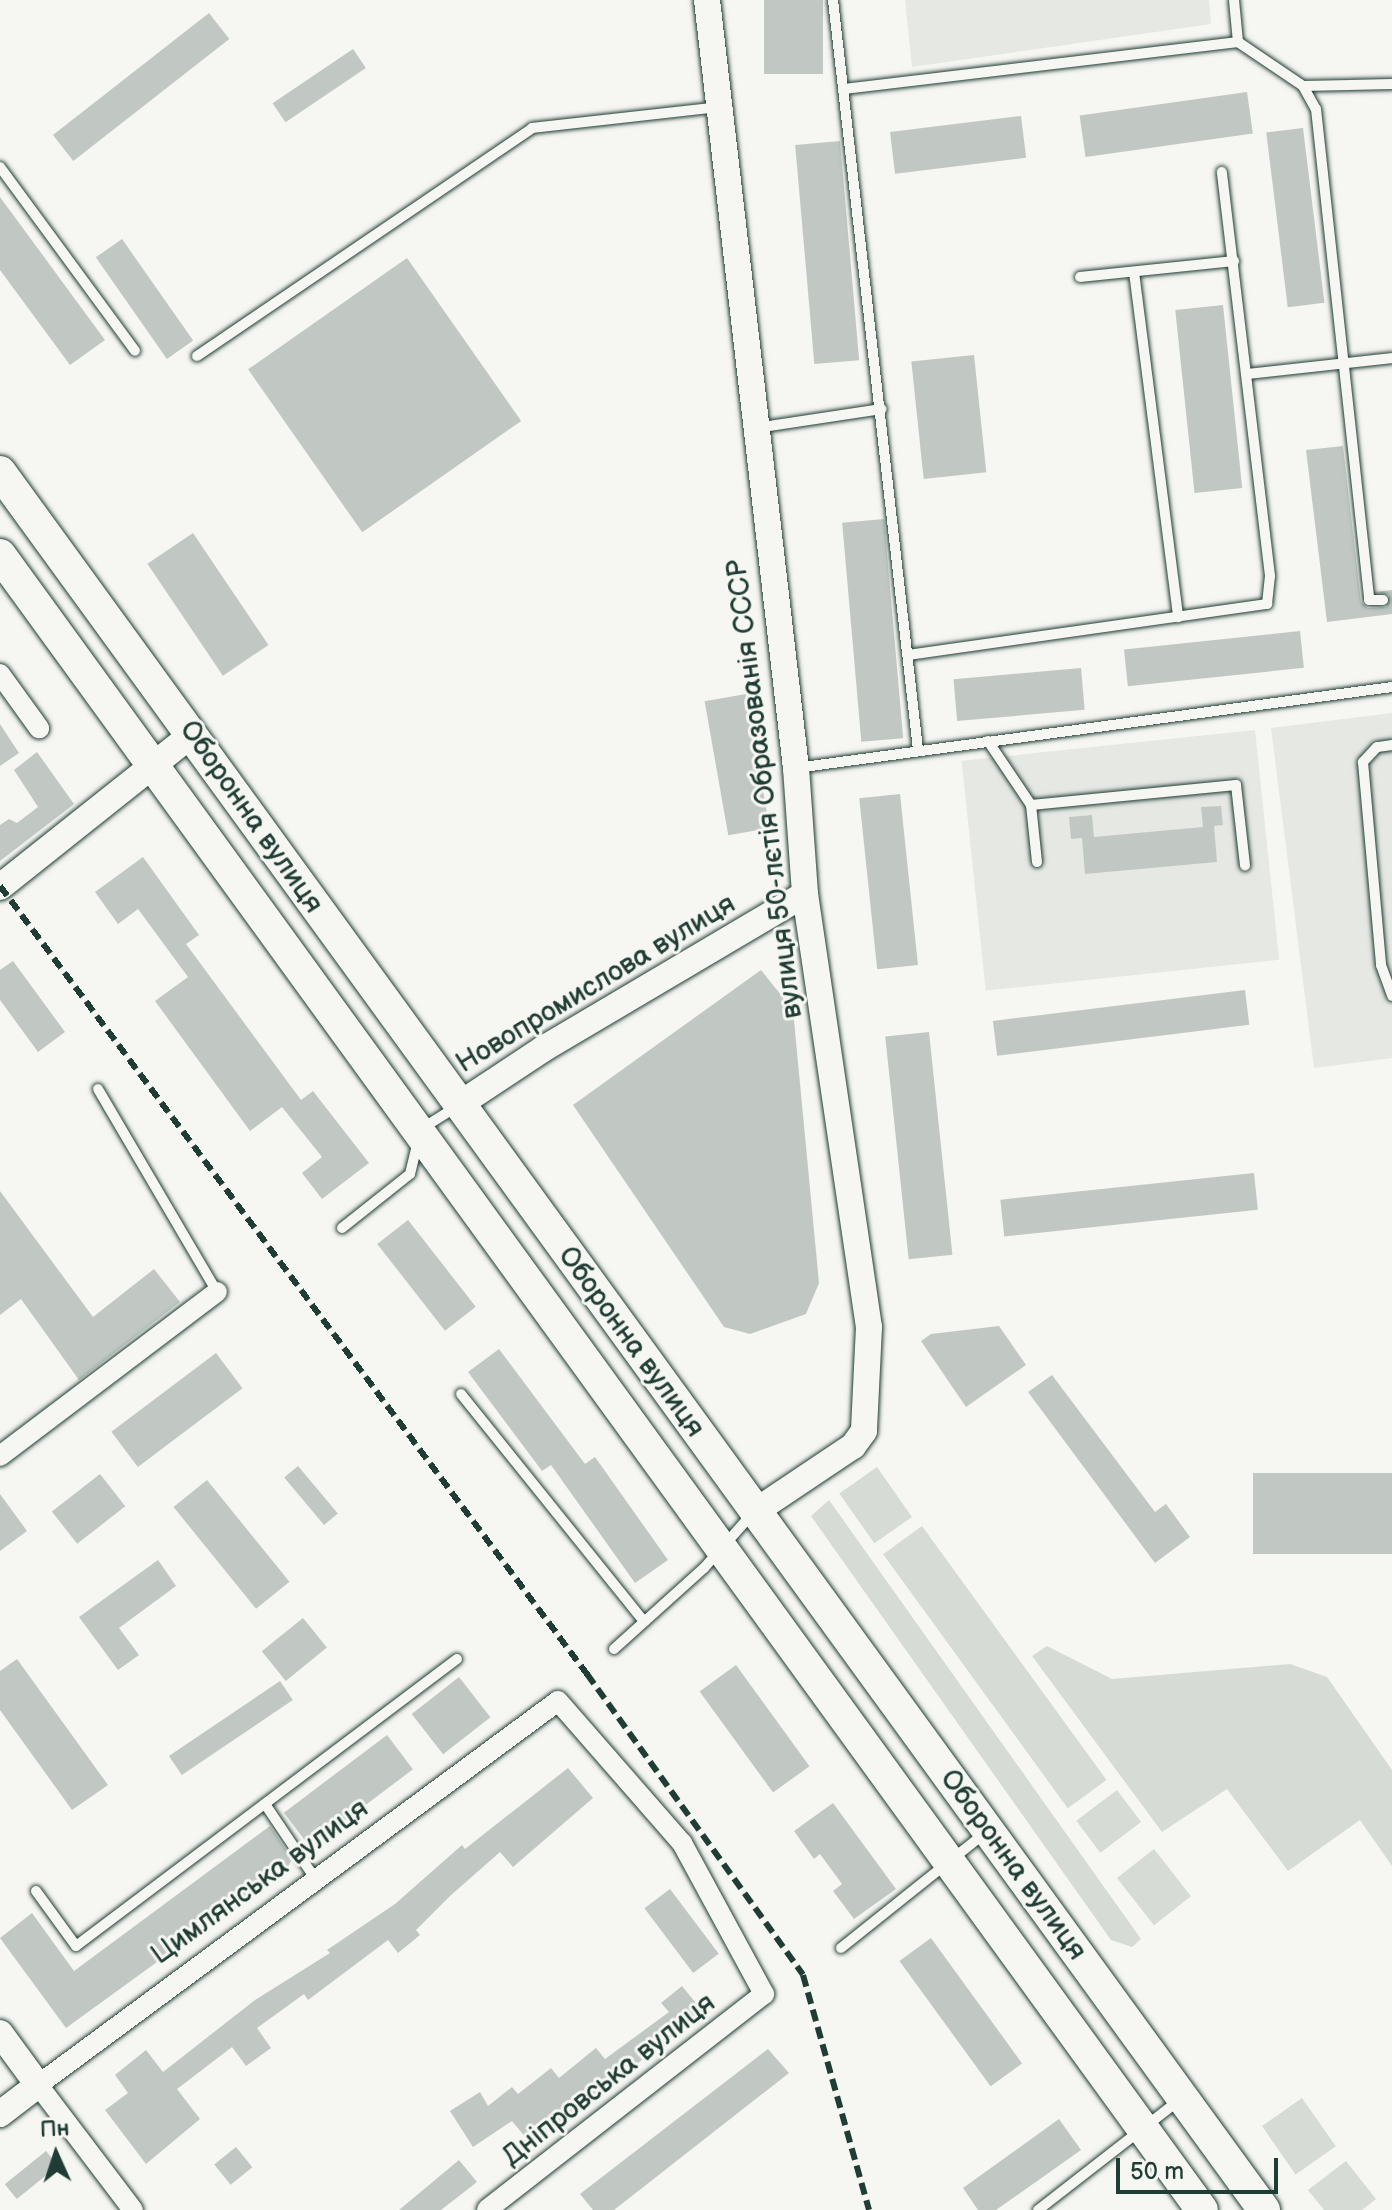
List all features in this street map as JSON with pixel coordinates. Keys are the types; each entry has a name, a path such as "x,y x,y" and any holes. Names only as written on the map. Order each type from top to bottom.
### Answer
{"main road":[{"name":"Оборонна вулиця","path":"0,472 753,1513 989,1830 1264,2210"},
{"name":"Оборонна вулиця","path":"0,555 421,1129 719,1547 1202,2210"}],"street":[{"name":"вулиця 50-лєтія Образованія СССР","path":"707,0 754,428 796,768 805,894 869,1327 868,1411 864,1431 853,1446 753,1513"},
{"path":"0,674 39,728"},
{"path":"0,887 153,761 191,735"},
{"name":"Новопромислова вулиця","path":"460,1104 805,894"},
{"path":"0,1456 217,1292"},
{"name":"Цимлянська вулиця","path":"0,2114 558,1701 682,1843 764,1994"},
{"name":"Дніпровська вулиця","path":"487,2210 764,1994"},
{"path":"0,2033 133,2210"}],"lane":[{"path":"833,0 882,409 918,750"},
{"path":"1234,0 1238,42"},
{"path":"844,89 1238,42 1303,86 1316,109 1341,363 1369,600 1383,600"},
{"path":"1303,86 1392,84"},
{"path":"197,356 532,128 718,107"},
{"path":"0,167 135,351"},
{"path":"908,655 1267,604 1270,576 1222,172"},
{"path":"1080,277 1234,261"},
{"path":"1134,272 1178,617"},
{"path":"1248,374 1392,358"},
{"path":"754,428 882,409"},
{"path":"796,768 1392,687"},
{"path":"988,741 1031,805 1037,862"},
{"path":"1392,745 1377,747 1363,762 1381,965 1392,996"},
{"path":"1031,805 1236,785 1245,865"},
{"path":"98,1089 217,1292"},
{"path":"342,1228 410,1174 421,1129 460,1104"},
{"path":"461,1394 644,1622"},
{"path":"614,1649 704,1568 719,1547 753,1513"},
{"path":"36,1891 76,1946 457,1659"},
{"path":"265,1804 316,1880"},
{"path":"841,1948 952,1864 989,1830"},
{"path":"1038,2210 1182,2097"}],"shaded area":[{"path":"905,0 1209,0 1211,24 912,67"},
{"path":"1392,713 1392,1058 1314,1068 1271,728"},
{"path":"1255,730 1279,960 986,991 962,761"},
{"path":"877,1467 912,1517 874,1543 839,1493"},
{"path":"829,1500 1141,1939 1132,1947 1111,1940 811,1516"},
{"path":"922,1526 1107,1780 1068,1808 883,1554"},
{"path":"1047,1646 1112,1679 1290,1664 1327,1677 1392,1770 1392,1866 1360,1820 1288,1871 1227,1789 1162,1832 1032,1656"},
{"path":"1117,1790 1141,1822 1100,1853 1076,1821"},
{"path":"1154,1849 1191,1896 1154,1925 1117,1878"},
{"path":"1302,2098 1336,2146 1296,2174 1262,2126"},
{"path":"1346,2161 1376,2199 1362,2210 1324,2210 1308,2190"}],"building":[{"path":"764,0 823,0 823,74 764,74"},
{"path":"209,13 229,39 73,161 53,135"},
{"path":"353,49 366,68 285,122 273,103"},
{"path":"1247,92 1253,134 1085,157 1080,116"},
{"path":"1021,116 1026,158 895,174 890,132"},
{"path":"1303,128 1324,303 1288,307 1266,133"},
{"path":"840,141 859,360 814,364 795,145"},
{"path":"0,197 105,340 70,365 0,270"},
{"path":"122,239 193,341 167,359 96,257"},
{"path":"407,258 521,421 362,532 248,369"},
{"path":"1223,305 1242,488 1194,493 1175,310"},
{"path":"974,355 986,472 924,479 911,362"},
{"path":"1343,446 1361,602 1368,608 1386,607 1389,595 1376,592 1392,590 1392,614 1327,622 1306,450"},
{"path":"884,519 903,738 861,742 842,523"},
{"path":"193,533 268,645 223,676 147,564"},
{"path":"1300,631 1304,668 1128,686 1124,650"},
{"path":"1081,668 1085,710 957,721 953,679"},
{"path":"746,694 770,828 728,835 705,701"},
{"path":"0,724 19,753 0,766"},
{"path":"37,752 74,804 0,861 0,825 9,819 17,823 38,807 14,770"},
{"path":"900,794 918,965 877,969 859,798"},
{"path":"1221,806 1223,825 1214,826 1217,862 1085,874 1082,838 1071,839 1069,817 1092,815 1094,837 1203,827 1201,807"},
{"path":"143,857 199,935 186,944 301,1100 313,1091 369,1163 322,1199 302,1173 322,1157 282,1107 250,1131 155,1001 188,977 138,909 118,924 95,892"},
{"path":"13,961 65,1032 38,1052 0,1000 0,970"},
{"path":"761,970 793,1010 819,1283 806,1314 750,1334 724,1327 573,1105"},
{"path":"1245,990 1249,1025 997,1056 993,1021"},
{"path":"929,1032 952,1255 909,1259 885,1037"},
{"path":"1254,1173 1258,1210 1004,1236 1000,1200"},
{"path":"0,1191 93,1317 154,1269 180,1302 79,1380 21,1299 0,1315"},
{"path":"408,1220 476,1307 445,1331 377,1244"},
{"path":"999,1326 1026,1365 966,1407 921,1341 931,1334"},
{"path":"499,1349 585,1464 595,1457 668,1560 635,1583 551,1465 542,1471 468,1372"},
{"path":"216,1353 242,1388 138,1467 111,1432"},
{"path":"1052,1375 1155,1512 1166,1504 1190,1537 1155,1563 1028,1392"},
{"path":"298,1466 338,1513 324,1525 284,1478"},
{"path":"1253,1473 1392,1473 1392,1554 1253,1554"},
{"path":"100,1474 125,1506 77,1544 52,1512"},
{"path":"207,1480 289,1582 256,1609 174,1507"},
{"path":"0,1494 27,1531 0,1551"},
{"path":"158,1560 176,1586 119,1628 139,1655 118,1670 79,1617"},
{"path":"303,1618 327,1648 286,1681 262,1651"},
{"path":"17,1659 108,1785 72,1810 0,1710 0,1671"},
{"path":"736,1665 809,1766 773,1793 700,1691"},
{"path":"459,1677 490,1717 443,1754 412,1714"},
{"path":"280,1681 293,1700 182,1775 169,1756"},
{"path":"387,1735 413,1769 310,1847 284,1813"},
{"path":"568,1768 593,1798 513,1867 500,1852 450,1896 416,1930 420,1935 398,1953 388,1940 308,2000 304,1994 257,2028 271,2048 246,2066 232,2047 177,2089 200,2119 146,2164 105,2110 128,2093 115,2075 146,2050 163,2072 255,2000 330,1953 327,1950 395,1904 462,1845 465,1849"},
{"path":"833,1803 896,1889 854,1919 833,1891 842,1884 820,1854 814,1859 794,1831"},
{"path":"270,1826 292,1859 288,1867 66,2028 0,1938 32,1913 74,1971"},
{"path":"670,1889 719,1954 693,1973 644,1908"},
{"path":"931,1938 1022,2063 991,2086 899,1961"},
{"path":"682,1986 704,2013 531,2144 512,2121 473,2147 450,2111 480,2092 488,2106 512,2087 518,2094 551,2068 559,2078 596,2048 605,2059 669,2012 661,2003"},
{"path":"768,2049 789,2073 614,2210 593,2210 580,2194"},
{"path":"1059,2119 1081,2150 996,2210 978,2210 963,2188"},
{"path":"236,2147 252,2167 231,2185 214,2165"},
{"path":"46,2151 58,2166 17,2199 5,2184"},
{"path":"459,2160 477,2182 441,2210 399,2210"}],"railway":[{"path":"0,886 587,1674 803,1975 869,2210"}]}
